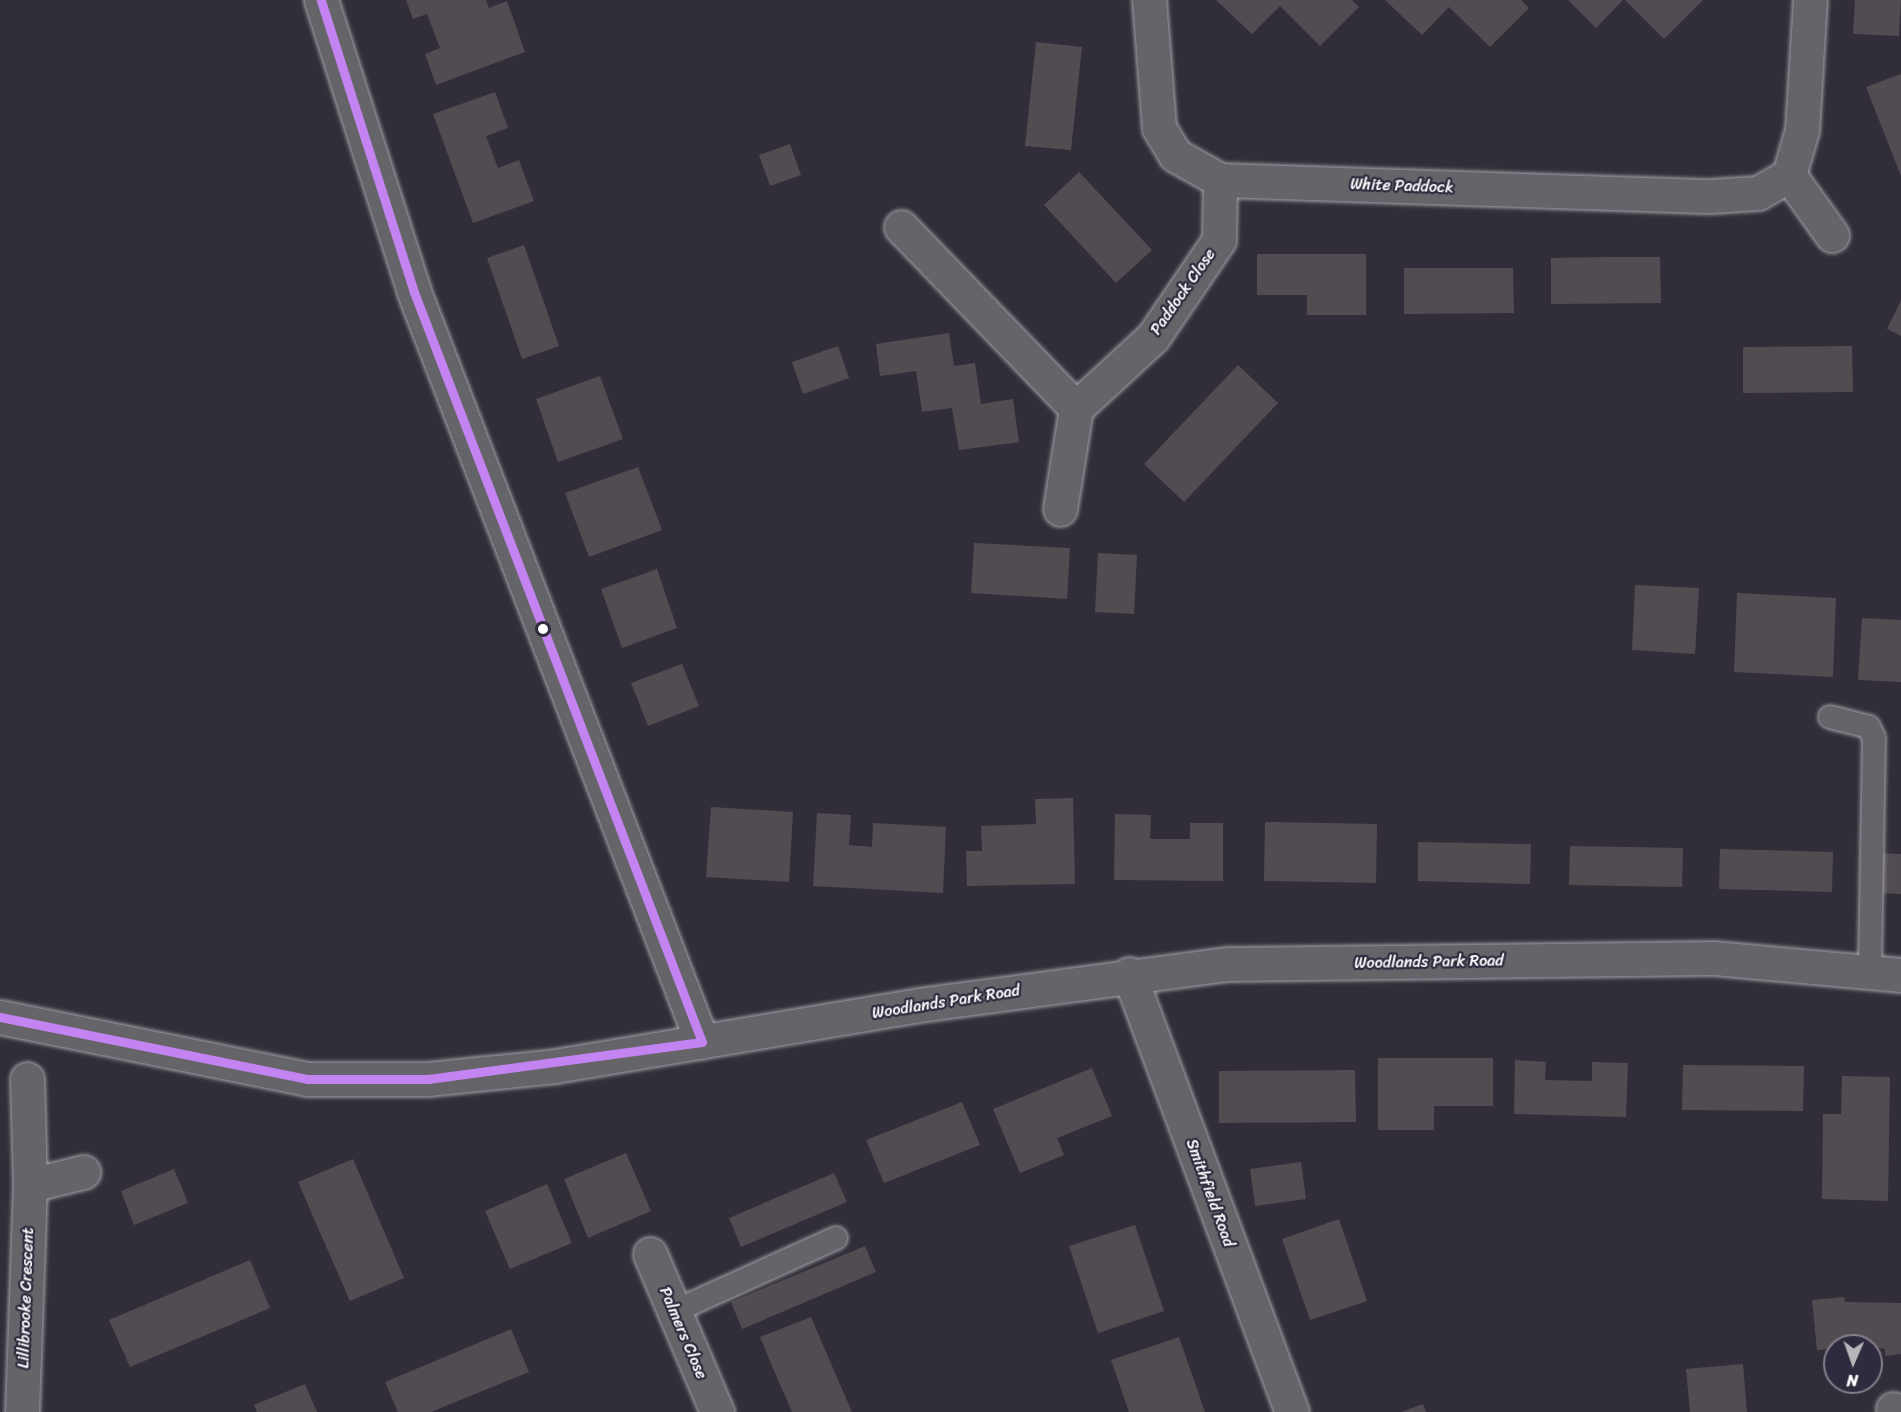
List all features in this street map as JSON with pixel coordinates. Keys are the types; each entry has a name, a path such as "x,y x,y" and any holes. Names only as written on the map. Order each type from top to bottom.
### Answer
{"street":[{"path":"321,0 414,292 702,1042"},
{"name":"White Paddock","path":"1149,0 1159,128 1175,155 1221,180 1711,196 1758,193 1790,175"},
{"path":"1810,0 1802,130 1790,175 1832,235"},
{"name":"Paddock Close","path":"1076,408 1153,337 1219,240 1221,180"},
{"path":"901,227 1076,408 1060,509"},
{"name":"Woodlands Park Road","path":"0,1017 307,1079 439,1077 555,1066 1129,974 1228,964 1713,958 1885,973"},
{"name":"Smithfield Road","path":"1129,974 1292,1412"},
{"name":"Lillibrooke Crescent","path":"22,1412 30,1185 27,1079"},
{"path":"30,1185 83,1172"},
{"name":"Palmers Close","path":"651,1254 673,1312 717,1412"}],"lane":[{"path":"1830,717 1869,727 1874,738 1885,973"},
{"path":"673,1312 836,1238"}],"building":[{"path":"406,0 486,0 489,8 507,1 525,52 436,85 425,54 440,48 427,14 413,19"},
{"path":"1216,0 1352,0 1359,7 1320,46 1280,6 1252,34"},
{"path":"1385,0 1521,0 1529,8 1490,47 1449,7 1422,35"},
{"path":"1568,0 1623,0 1596,28"},
{"path":"1625,0 1703,0 1664,39"},
{"path":"1855,0 1901,0 1899,36 1853,34"},
{"path":"1036,42 1082,47 1071,150 1025,146"},
{"path":"1901,74 1901,176 1866,87"},
{"path":"495,92 508,128 486,136 498,168 519,160 534,201 473,223 433,114"},
{"path":"790,144 801,175 770,186 759,155"},
{"path":"1079,172 1152,250 1116,283 1044,205"},
{"path":"524,245 559,346 522,359 487,258"},
{"path":"1257,254 1366,254 1366,315 1307,315 1307,295 1257,295"},
{"path":"1660,257 1661,303 1551,304 1551,258"},
{"path":"1404,268 1513,268 1514,313 1404,314"},
{"path":"1901,300 1901,336 1887,329"},
{"path":"949,333 954,366 975,363 981,404 1013,399 1019,442 959,450 952,408 922,412 916,371 880,376 876,344"},
{"path":"838,346 849,378 803,394 792,362"},
{"path":"1852,346 1853,392 1743,393 1743,347"},
{"path":"1238,365 1278,403 1184,502 1144,464"},
{"path":"600,376 623,439 558,462 536,399"},
{"path":"638,467 662,530 589,557 565,493"},
{"path":"974,543 1070,548 1067,599 971,593"},
{"path":"1098,553 1137,555 1134,614 1095,612"},
{"path":"657,569 677,628 622,648 601,589"},
{"path":"1635,585 1699,588 1695,654 1632,650"},
{"path":"1737,593 1836,598 1833,677 1734,672"},
{"path":"1862,618 1901,620 1901,682 1858,680"},
{"path":"682,664 699,706 648,726 631,683"},
{"path":"1073,798 1075,884 967,886 966,851 982,851 981,826 1036,824 1035,799"},
{"path":"711,807 793,812 789,882 706,877"},
{"path":"817,813 851,815 849,845 872,847 873,823 946,827 943,893 813,886"},
{"path":"1115,814 1151,815 1150,839 1190,839 1190,823 1223,823 1223,881 1114,880"},
{"path":"1265,822 1377,824 1376,883 1264,881"},
{"path":"1418,842 1531,844 1530,884 1418,881"},
{"path":"1570,846 1683,848 1682,887 1569,885"},
{"path":"1720,849 1833,852 1832,892 1719,889"},
{"path":"1877,853 1901,854 1901,894 1876,893"},
{"path":"1378,1058 1493,1058 1493,1106 1434,1106 1434,1130 1378,1130"},
{"path":"1515,1060 1546,1062 1545,1080 1592,1081 1592,1062 1628,1063 1626,1117 1514,1114"},
{"path":"1683,1065 1804,1066 1803,1111 1682,1110"},
{"path":"1092,1068 1112,1116 1057,1138 1064,1155 1020,1173 993,1109"},
{"path":"1355,1070 1356,1122 1219,1123 1219,1071"},
{"path":"1842,1076 1890,1077 1888,1201 1822,1199 1823,1114 1841,1114"},
{"path":"962,1102 980,1145 884,1183 866,1140"},
{"path":"626,1153 651,1211 588,1238 564,1179"},
{"path":"353,1159 404,1278 350,1301 298,1182"},
{"path":"1301,1162 1306,1199 1255,1206 1250,1169"},
{"path":"174,1169 188,1203 134,1225 121,1191"},
{"path":"834,1173 847,1202 741,1247 729,1218"},
{"path":"547,1184 572,1243 510,1269 485,1211"},
{"path":"1339,1219 1367,1301 1310,1320 1282,1239"},
{"path":"1135,1225 1164,1311 1098,1333 1069,1246"},
{"path":"865,1246 876,1272 742,1329 731,1302"},
{"path":"250,1260 270,1308 130,1367 109,1320"},
{"path":"1844,1297 1845,1302 1901,1303 1901,1354 1885,1356 1883,1334 1823,1334 1823,1350 1817,1350 1812,1300"},
{"path":"811,1317 852,1412 792,1412 772,1366 760,1337"},
{"path":"511,1329 529,1372 431,1412 398,1412 385,1382"},
{"path":"1179,1337 1205,1412 1129,1412 1111,1360"},
{"path":"1743,1364 1747,1412 1690,1412 1686,1369"},
{"path":"305,1384 317,1412 257,1412 254,1405"},
{"path":"1423,1404 1426,1412 1401,1412"}],"transit line":[{"path":"0,1017 307,1079 428,1079 702,1042 414,292 321,0"}]}
